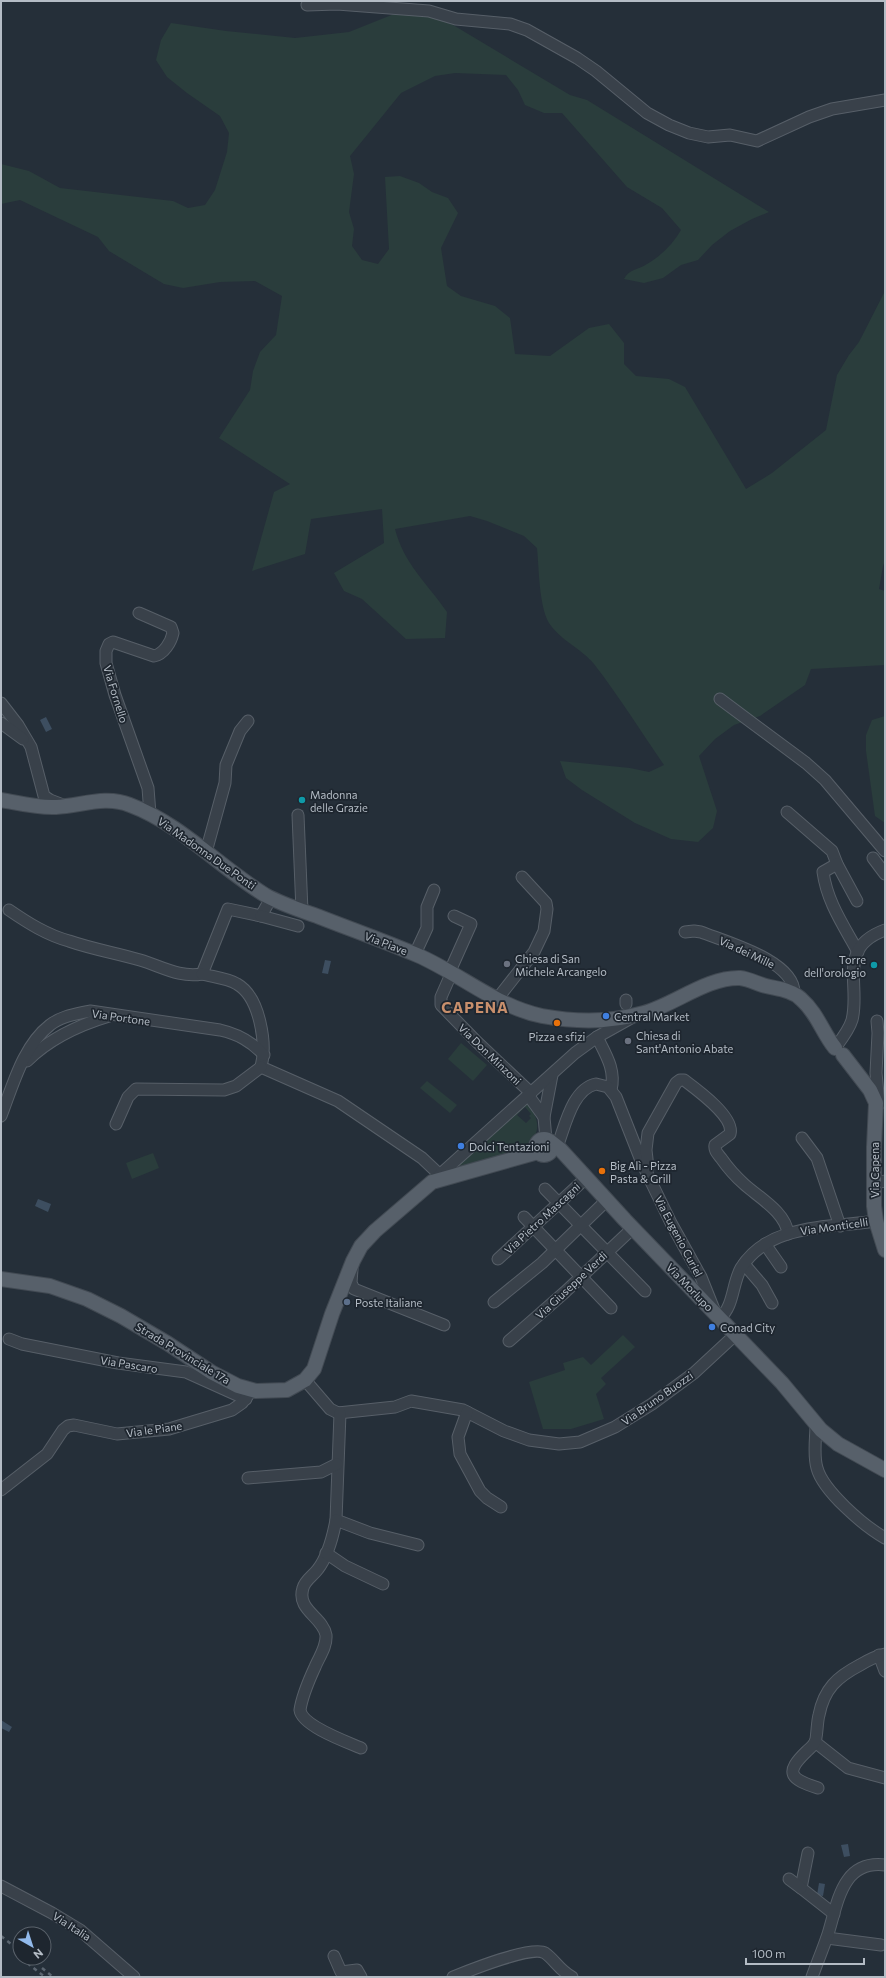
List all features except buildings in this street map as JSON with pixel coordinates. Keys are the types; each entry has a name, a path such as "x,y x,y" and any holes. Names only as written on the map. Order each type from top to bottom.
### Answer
{"main road":[{"name":"Via Madonna Due Ponti","path":"1,800 39,807 66,806 113,800 127,804 150,814 169,825 271,898"},
{"name":"Via Piave","path":"271,898 415,954 518,1008 540,1015 590,1020 607,1020 628,1010 655,1010 679,997 713,984 741,978 794,994"},
{"name":"Via Capena","path":"794,994 803,1000 816,1016 836,1049 870,1090 880,1110 874,1135 880,1182 876,1221 885,1250"},
{"name":"Via Morlupo","path":"548,1147 570,1161 787,1388 816,1424 838,1444 864,1460 885,1470"},
{"name":"Strada Provinciale 17a","path":"1,1278 44,1284 80,1296 135,1324 249,1394 284,1390 294,1387 305,1380 312,1373 318,1360 332,1314 353,1261 366,1240 436,1178 548,1147"}],"street":[{"path":"307,5 337,4 429,11 456,19 510,24 527,30 596,71 648,113 668,125 689,133 708,137 730,135 757,141 809,117 832,109 885,100"},
{"name":"Via Fornello","path":"139,613 170,627 173,632 169,643 160,654 154,656 113,642 108,647 106,658 115,695 148,788 150,814"},
{"path":"720,699 806,763 825,780 885,851"},
{"path":"1,703 18,725 31,747 44,796 66,806"},
{"path":"206,852 225,783 225,768 240,731 248,721"},
{"path":"1,722 31,747"},
{"path":"787,812 832,851 837,864 857,901"},
{"path":"298,815 302,911"},
{"path":"873,858 885,874"},
{"path":"837,864 823,872 825,886 834,909 858,952"},
{"path":"498,998 534,952 544,931 547,909 546,903 522,877"},
{"path":"415,954 427,928 427,907 434,890"},
{"path":"261,916 271,898"},
{"path":"202,974 228,909 298,926"},
{"path":"9,910 39,929 68,941 140,960 177,974 191,976 202,974 234,982 247,992 257,1016 263,1040 264,1054 261,1067 236,1086 224,1090 136,1089 128,1097 116,1124"},
{"name":"Via Don Minzoni","path":"454,916 473,921 441,997 442,1005 477,1042 533,1091"},
{"name":"Via dei Mille","path":"685,932 694,930 701,932 767,959 781,969 792,981 794,994"},
{"path":"836,1049 849,1027 853,1010 853,965 858,952 867,941 885,930"},
{"path":"261,1067 331,1097 422,1158 436,1178 552,1075 569,1058 596,1038 628,1010"},
{"name":"Via Portone","path":"1,1115 27,1052 50,1025 72,1014 90,1011 232,1032 253,1044 264,1054"},
{"path":"20,1068 41,1048 77,1027 114,1015"},
{"path":"548,1147 581,1093 596,1084 604,1085 611,1090 613,1082 612,1068 596,1038 595,1027 590,1020"},
{"path":"877,1021 878,1033 876,1073 880,1110"},
{"path":"544,1117 550,1092 552,1075"},
{"path":"648,1174 646,1150 648,1133 676,1082 684,1080 717,1107 730,1127 730,1132 728,1135 715,1145 716,1151 738,1179 781,1218 788,1234"},
{"name":"Via Eugenio Curiel","path":"611,1090 616,1097 642,1163 671,1223 701,1277 718,1316"},
{"path":"533,1091 550,1092"},
{"path":"533,1091 544,1117 548,1147"},
{"path":"802,1138 817,1158 840,1226"},
{"name":"Via Pietro Mascagni","path":"498,1259 586,1178"},
{"path":"545,1189 644,1291"},
{"path":"494,1302 556,1250 607,1200"},
{"path":"524,1216 611,1308"},
{"name":"Via Monticelli","path":"718,1316 728,1308 736,1279 744,1264 753,1252 765,1244 788,1234 814,1228 876,1221"},
{"name":"Via Giuseppe Verdi","path":"509,1341 633,1228"},
{"path":"765,1244 782,1267"},
{"path":"353,1261 351,1281 354,1289 444,1325"},
{"path":"744,1264 762,1285 772,1303"},
{"name":"Via Bruno Buozzi","path":"340,1413 395,1407 409,1401 467,1412 504,1431 529,1440 559,1444 580,1442 615,1427 652,1404 694,1373 735,1335"},
{"name":"Via Pascaro","path":"9,1339 22,1344 118,1363 191,1374 249,1394"},
{"path":"305,1380 330,1408 340,1413 336,1520 332,1538 326,1553 318,1569 307,1580 302,1590 305,1607 324,1629 326,1638 324,1649 315,1667 301,1705 300,1714 310,1724 361,1748"},
{"name":"Via le Piane","path":"1,1490 47,1454 61,1433 70,1426 117,1434 181,1426 229,1412 238,1406 249,1394"},
{"path":"467,1412 458,1437 460,1454 480,1491 487,1498 501,1507"},
{"path":"816,1424 815,1460 821,1479 870,1530 885,1538"},
{"path":"248,1478 321,1472 337,1464"},
{"path":"336,1520 370,1533 418,1545"},
{"path":"326,1553 345,1566 383,1584"},
{"path":"818,1788 800,1781 792,1772 792,1768 795,1762 815,1742 823,1698 829,1687 842,1674 882,1655 885,1671"},
{"path":"815,1742 848,1768 885,1778"},
{"path":"801,1888 808,1853"},
{"path":"812,1977 844,1887 850,1876 859,1868 870,1864 885,1865"},
{"path":"789,1879 834,1914"},
{"name":"Via Italia","path":"1,1886 80,1930 134,1977"},
{"path":"827,1938 881,1945"},
{"path":"453,1977 498,1960 536,1951 544,1953 562,1971 572,1977"},
{"path":"334,1956 341,1972 357,1970 361,1977"}],"green space":[{"path":"417,11 433,13 570,95 587,100 769,212 730,231 712,245 698,260 681,265 663,278 644,283 624,279 631,271 644,266 658,257 671,245 681,230 662,208 627,187 562,113 544,113 525,105 518,90 506,75 455,73 435,76 401,93 350,156 354,174 349,212 354,229 352,246 362,260 378,264 389,249 385,177 400,176 419,183 432,192 448,198 458,213 441,248 447,286 461,296 495,306 510,318 515,354 550,356 589,328 609,324 624,343 624,364 636,376 669,379 685,387 746,489 772,473 826,430 837,375 859,342 885,291 885,561 879,589 885,591 885,665 811,669 805,685 760,716 734,725 715,739 699,756 717,811 713,828 698,842 671,839 635,823 582,790 566,778 560,761 630,768 649,772 664,765 594,664 583,653 559,635 549,623 541,597 537,548 524,536 487,521 470,516 395,529 404,553 410,563 447,612 445,638 406,639 362,599 344,591 334,573 384,543 382,509 311,519 305,554 252,571 274,492 290,484 219,438 250,390 253,371 260,352 276,335 282,296 255,281 220,282 183,288 164,284 109,251 98,237 20,200 1,204 1,164 29,171 60,188 173,201 188,208 205,205 215,190 227,152 229,133 220,116 167,77 156,60 161,40 171,23 226,31 295,38 349,32 394,14"},
{"path":"885,716 885,823 875,816 866,751 866,735 872,720"},
{"path":"461,1043 487,1065 473,1081 448,1059"},
{"path":"427,1081 457,1105 450,1113 420,1088"},
{"path":"526,1102 536,1118 537,1131 530,1141 519,1150 504,1156 459,1168 457,1164","holes":["525,1107 531,1114 529,1116 531,1118 526,1123 517,1115"]},
{"path":"153,1153 159,1168 132,1179 126,1163"},
{"path":"623,1335 635,1347 601,1378 606,1384 596,1394 604,1419 571,1429 543,1429 529,1382 565,1370 563,1363 583,1357 591,1365"}],"water":[{"path":"46,717 52,729 46,732 40,720"},
{"path":"325,960 331,961 328,974 322,973"},
{"path":"38,1199 51,1204 48,1212 35,1206"},
{"path":"1,1720 12,1727 9,1732 1,1728"},
{"path":"848,1844 850,1856 844,1857 841,1845"},
{"path":"819,1883 825,1884 823,1896 817,1895"}],"railway":[{"path":"1,1936 12,1945"},
{"path":"31,1966 45,1977"},
{"path":"42,1968 53,1977"}],"place":[{"name":"Madonna delle Grazie","path":"302,800"},
{"name":"Chiesa di San Michele Arcangelo","path":"507,964"},
{"name":"Torre dell'orologio","path":"874,965"},
{"name":"Central Market","path":"606,1016"},
{"name":"Pizza e sfizi","path":"557,1023"},
{"name":"Chiesa di Sant'Antonio Abate","path":"628,1041"},
{"name":"Dolci Tentazioni","path":"461,1146"},
{"name":"Big Alì - Pizza Pasta & Grill","path":"602,1171"},
{"name":"Poste Italiane","path":"347,1302"},
{"name":"Conad City","path":"712,1327"}],"district":[{"name":"CAPENA","path":"475,1007"}]}
